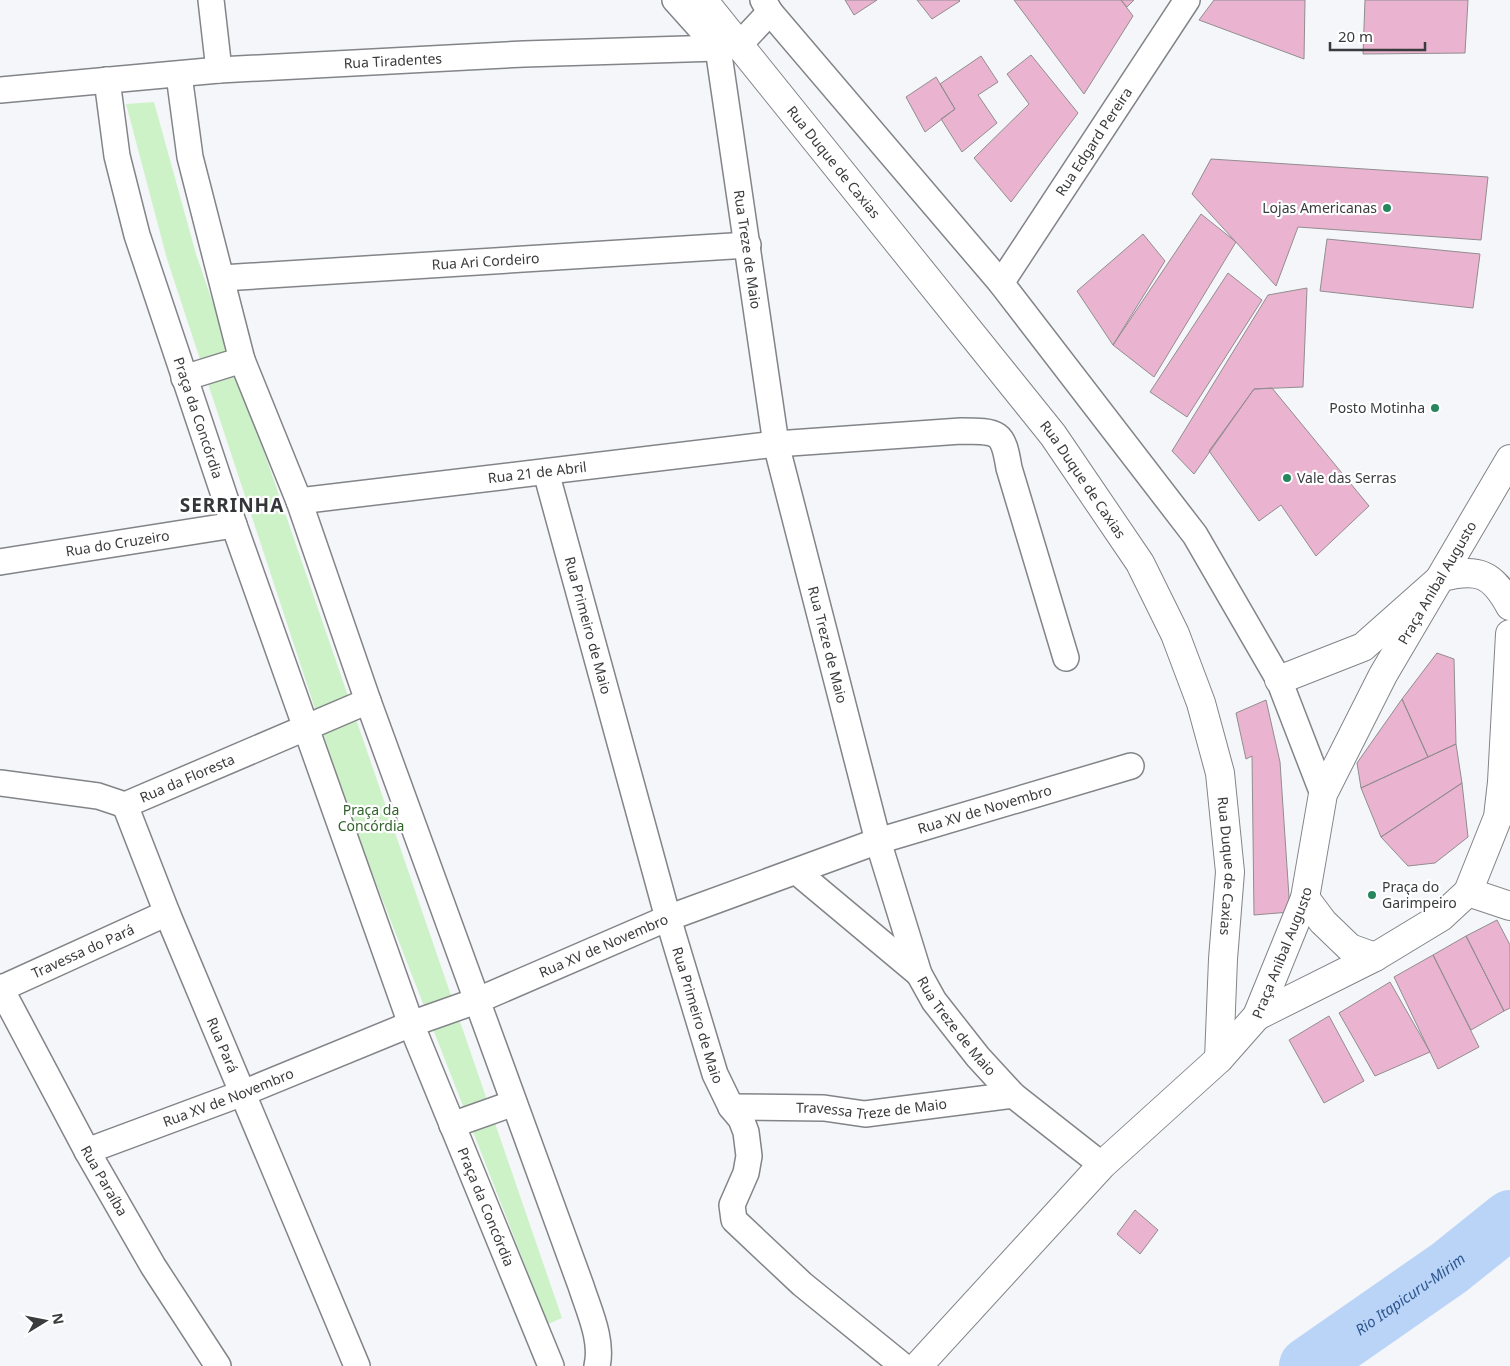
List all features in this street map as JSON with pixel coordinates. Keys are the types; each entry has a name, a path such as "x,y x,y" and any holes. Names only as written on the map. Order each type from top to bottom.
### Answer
{"main road":[{"name":"Rua Duque de Caxias","path":"703,0 729,47 1054,435 1140,563 1175,634 1201,703 1220,773 1230,872 1223,959 1219,1059"},
{"name":"Praça Anibal Augusto","path":"1256,1016 1305,898 1323,794 1383,675 1510,459"},
{"path":"1279,680 1363,647 1442,577 1458,573 1481,574 1492,580 1500,588 1510,606"},
{"name":"Praça Anibal Augusto","path":"1256,1016 1375,956 1440,917 1468,892 1498,817 1502,782 1510,634"},
{"path":"1468,892 1510,906"},
{"path":"1305,898 1322,922 1350,948 1375,956"},
{"path":"918,1366 1102,1165 1219,1059 1256,1016"}],"street":[{"path":"211,0 219,70"},
{"name":"Rua Duque de Caxias","path":"674,0 729,47"},
{"name":"Rua Edgard Pereira","path":"1001,283 1187,0"},
{"path":"729,47 767,6 1001,283 1195,536 1279,680 1323,794"},
{"name":"Rua Tiradentes","path":"0,90 219,70 524,54 729,47"},
{"name":"Rua Treze de Maio","path":"729,47 748,245 776,444 878,841 919,974 934,1001 978,1057 1013,1095 1102,1165"},
{"path":"179,75 190,157 242,360 299,501 368,701 581,1286 596,1336 593,1363"},
{"name":"Praça da Concórdia","path":"107,80 117,156 137,235 234,525 411,1024 551,1366"},
{"name":"Rua Ari Cordeiro","path":"222,278 748,245"},
{"path":"184,378 242,360"},
{"path":"776,444 961,431 990,433 1000,437 1005,444 1009,468 1066,658"},
{"name":"Rua 21 de Abril","path":"299,501 776,444"},
{"name":"Rua Primeiro de Maio","path":"546,472 668,918 715,1074 731,1107 741,1119 746,1132 749,1156 746,1173 732,1205 734,1220 802,1284 903,1366"},
{"name":"Rua do Cruzeiro","path":"0,562 234,525"},
{"name":"Rua da Floresta","path":"0,783 98,796 125,805 368,701"},
{"name":"Rua XV de Novembro","path":"87,1151 244,1093 411,1024 476,1001 668,918 878,841 1130,766"},
{"name":"Rua Pará","path":"125,805 167,913 244,1093 356,1366"},
{"path":"797,872 919,974"},
{"name":"Travessa do Pará","path":"0,988 167,913"},
{"name":"Rua Paraíba","path":"0,988 87,1151 153,1266 218,1366"},
{"name":"Travessa Treze de Maio","path":"731,1107 824,1108 865,1114 1013,1095"},
{"path":"452,1125 514,1103"}],"green space":[{"name":"Praça da Concórdia","path":"154,102 196,254 562,1318 548,1324 353,824 167,259 126,104"}],"building":[{"path":"845,0 877,0 854,15"},
{"path":"917,0 959,0 960,1 932,19"},
{"path":"1014,0 1121,0 1133,16 1084,94"},
{"path":"1121,0 1134,0 1127,7"},
{"path":"1214,0 1305,0 1304,59 1199,20"},
{"path":"1365,0 1468,0 1465,53 1363,54"},
{"path":"1031,55 1078,113 1011,202 974,158 1029,104 1007,74"},
{"path":"981,56 998,82 978,95 997,123 962,152 941,119 955,109 940,84"},
{"path":"936,77 955,109 925,132 906,97"},
{"path":"1211,159 1488,177 1481,240 1298,227 1276,286 1192,194"},
{"path":"1201,214 1236,242 1154,377 1113,345"},
{"path":"1143,234 1165,261 1113,345 1077,291"},
{"path":"1327,239 1480,254 1473,308 1320,291"},
{"path":"1228,273 1262,300 1187,417 1150,392"},
{"path":"1307,288 1303,387 1254,389 1194,474 1172,451 1268,295"},
{"name":"Vale das Serras","path":"1272,388 1369,506 1316,556 1281,505 1259,521 1209,451 1254,389"},
{"path":"1437,653 1454,659 1456,744 1428,757 1402,699"},
{"path":"1402,699 1428,757 1361,788 1357,763"},
{"path":"1266,700 1280,762 1290,912 1254,915 1252,756 1246,759 1236,713"},
{"path":"1456,744 1462,783 1381,837 1361,788"},
{"path":"1462,783 1468,837 1435,863 1408,866 1381,837"},
{"path":"1497,920 1510,945 1510,1008 1504,1011 1466,936"},
{"path":"1466,936 1504,1011 1471,1030 1433,955"},
{"path":"1433,955 1479,1047 1438,1069 1394,977"},
{"path":"1390,982 1430,1052 1375,1076 1339,1013"},
{"path":"1329,1016 1364,1081 1324,1103 1289,1040"},
{"path":"1135,1210 1158,1230 1140,1254 1117,1234"}],"waterway":[{"name":"Rio Itapicuru-Mirim","path":"1308,1366 1449,1268 1510,1219"}],"place":[{"name":"Lojas Americanas","path":"1387,208"},
{"name":"Posto Motinha","path":"1435,408"},
{"name":"Vale das Serras","path":"1287,478"},
{"name":"Praça do Garimpeiro","path":"1372,895"}],"district":[{"name":"SERRINHA","path":"232,505"}]}
